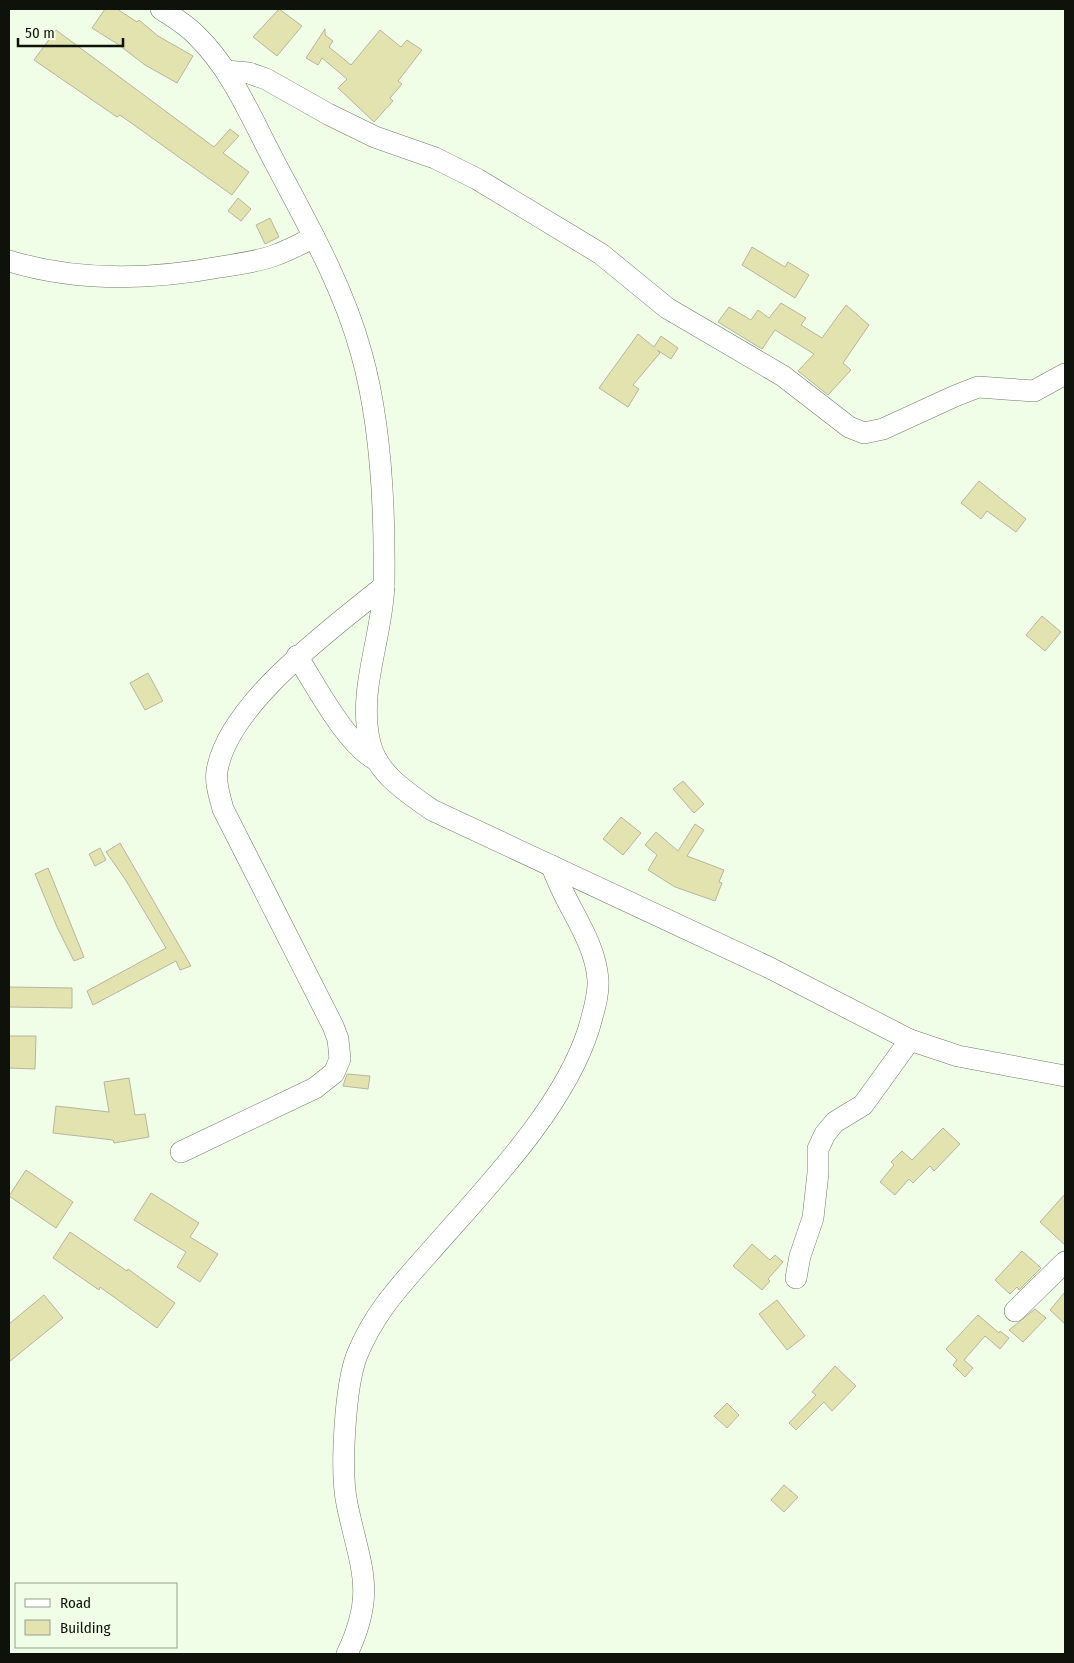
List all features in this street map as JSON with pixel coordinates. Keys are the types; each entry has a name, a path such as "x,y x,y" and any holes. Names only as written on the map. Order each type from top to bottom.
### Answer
{"street":[{"path":"161,9 197,35 226,71 314,237 343,298 362,353 374,418 380,478 384,586 368,689 366,720 370,745 376,760"},
{"path":"226,71 249,73 266,79 328,114 375,137 435,158 477,179 601,254 667,308 783,376 849,427 864,433 883,429 955,396 978,388 1034,391 1065,374"},
{"path":"9,261 73,274 106,278 137,277 196,271 272,257 314,237"},
{"path":"181,1152 315,1088 334,1073 340,1059 338,1038 333,1026 223,809 218,788 217,772 226,744 249,710 297,656 384,586"},
{"path":"297,656 352,741 365,754 376,760 406,792 432,810 770,968 910,1040 958,1056 1065,1076"},
{"path":"347,1654 362,1619 365,1599 363,1571 347,1504 343,1469 349,1397 356,1357 372,1323 386,1300 484,1190 562,1089 582,1050 594,1012 598,982 594,953 579,921 562,893 552,866"},
{"path":"796,1278 800,1256 813,1218 818,1173 818,1149 824,1134 835,1122 862,1105 910,1040"},
{"path":"1015,1311 1065,1262"}],"building":[{"path":"105,9 117,9 137,22 139,20 158,36 193,56 177,83 145,65 119,45 92,28"},
{"path":"279,9 302,26 277,56 253,37"},
{"path":"325,29 325,35 333,41 329,47 351,65 380,30 401,47 407,40 422,50 398,81 402,84 390,98 393,101 374,122 338,88 347,79 322,58 318,65 306,58"},
{"path":"56,30 214,147 230,129 239,136 223,153 249,172 232,195 120,115 117,117 34,60"},
{"path":"238,198 251,209 241,221 228,211"},
{"path":"270,218 279,237 265,244 256,225"},
{"path":"752,247 785,267 788,262 809,275 795,298 742,265"},
{"path":"781,303 806,318 801,325 822,338 846,305 869,325 843,363 851,370 828,395 798,371 814,354 775,330 762,349 718,322 729,307 751,320 758,310 769,318"},
{"path":"638,334 654,347 661,336 678,348 671,359 657,350 660,353 633,385 639,389 628,407 599,388"},
{"path":"979,481 1026,519 1016,532 987,511 981,519 961,503"},
{"path":"1042,616 1061,632 1045,651 1026,635"},
{"path":"148,673 163,701 145,710 130,683"},
{"path":"683,781 704,804 694,813 673,789"},
{"path":"621,817 641,833 623,855 603,839"},
{"path":"695,824 704,830 687,856 724,870 719,882 722,883 715,901 675,887 648,870 657,855 645,845 656,832 678,851"},
{"path":"120,843 191,966 180,970 176,961 93,1005 87,991 166,948 125,879 106,852"},
{"path":"100,848 106,860 95,866 89,854"},
{"path":"48,868 84,957 74,961 57,927 35,874"},
{"path":"9,987 72,988 72,1008 9,1007"},
{"path":"9,1036 36,1036 35,1069 9,1068"},
{"path":"347,1074 370,1076 368,1089 343,1086"},
{"path":"129,1078 135,1115 145,1114 149,1137 114,1143 113,1140 53,1133 56,1106 109,1112 104,1082"},
{"path":"943,1128 960,1144 934,1171 930,1166 913,1183 909,1179 895,1195 880,1182 894,1165 891,1162 902,1151 912,1160"},
{"path":"26,1170 73,1202 56,1228 9,1196"},
{"path":"151,1193 199,1223 190,1237 218,1254 200,1282 177,1267 186,1252 134,1220"},
{"path":"1065,1194 1065,1245 1040,1222"},
{"path":"70,1232 127,1271 128,1269 175,1303 157,1328 100,1287 99,1290 53,1258"},
{"path":"752,1244 770,1260 775,1255 783,1262 768,1279 770,1281 762,1290 733,1266"},
{"path":"1022,1251 1041,1268 1019,1290 1017,1287 1010,1294 995,1280"},
{"path":"1065,1292 1065,1324 1050,1310"},
{"path":"44,1295 63,1318 9,1362 9,1324"},
{"path":"777,1300 805,1336 787,1350 759,1314"},
{"path":"1035,1309 1046,1318 1023,1342 1009,1330"},
{"path":"978,1315 999,1333 1000,1331 1009,1338 1000,1349 985,1336 964,1360 973,1368 965,1377 953,1365 957,1360 946,1349"},
{"path":"835,1366 856,1386 832,1411 824,1402 796,1430 789,1423 816,1395 812,1392"},
{"path":"727,1403 739,1415 727,1428 714,1416"},
{"path":"784,1485 798,1497 784,1512 771,1500"}]}
